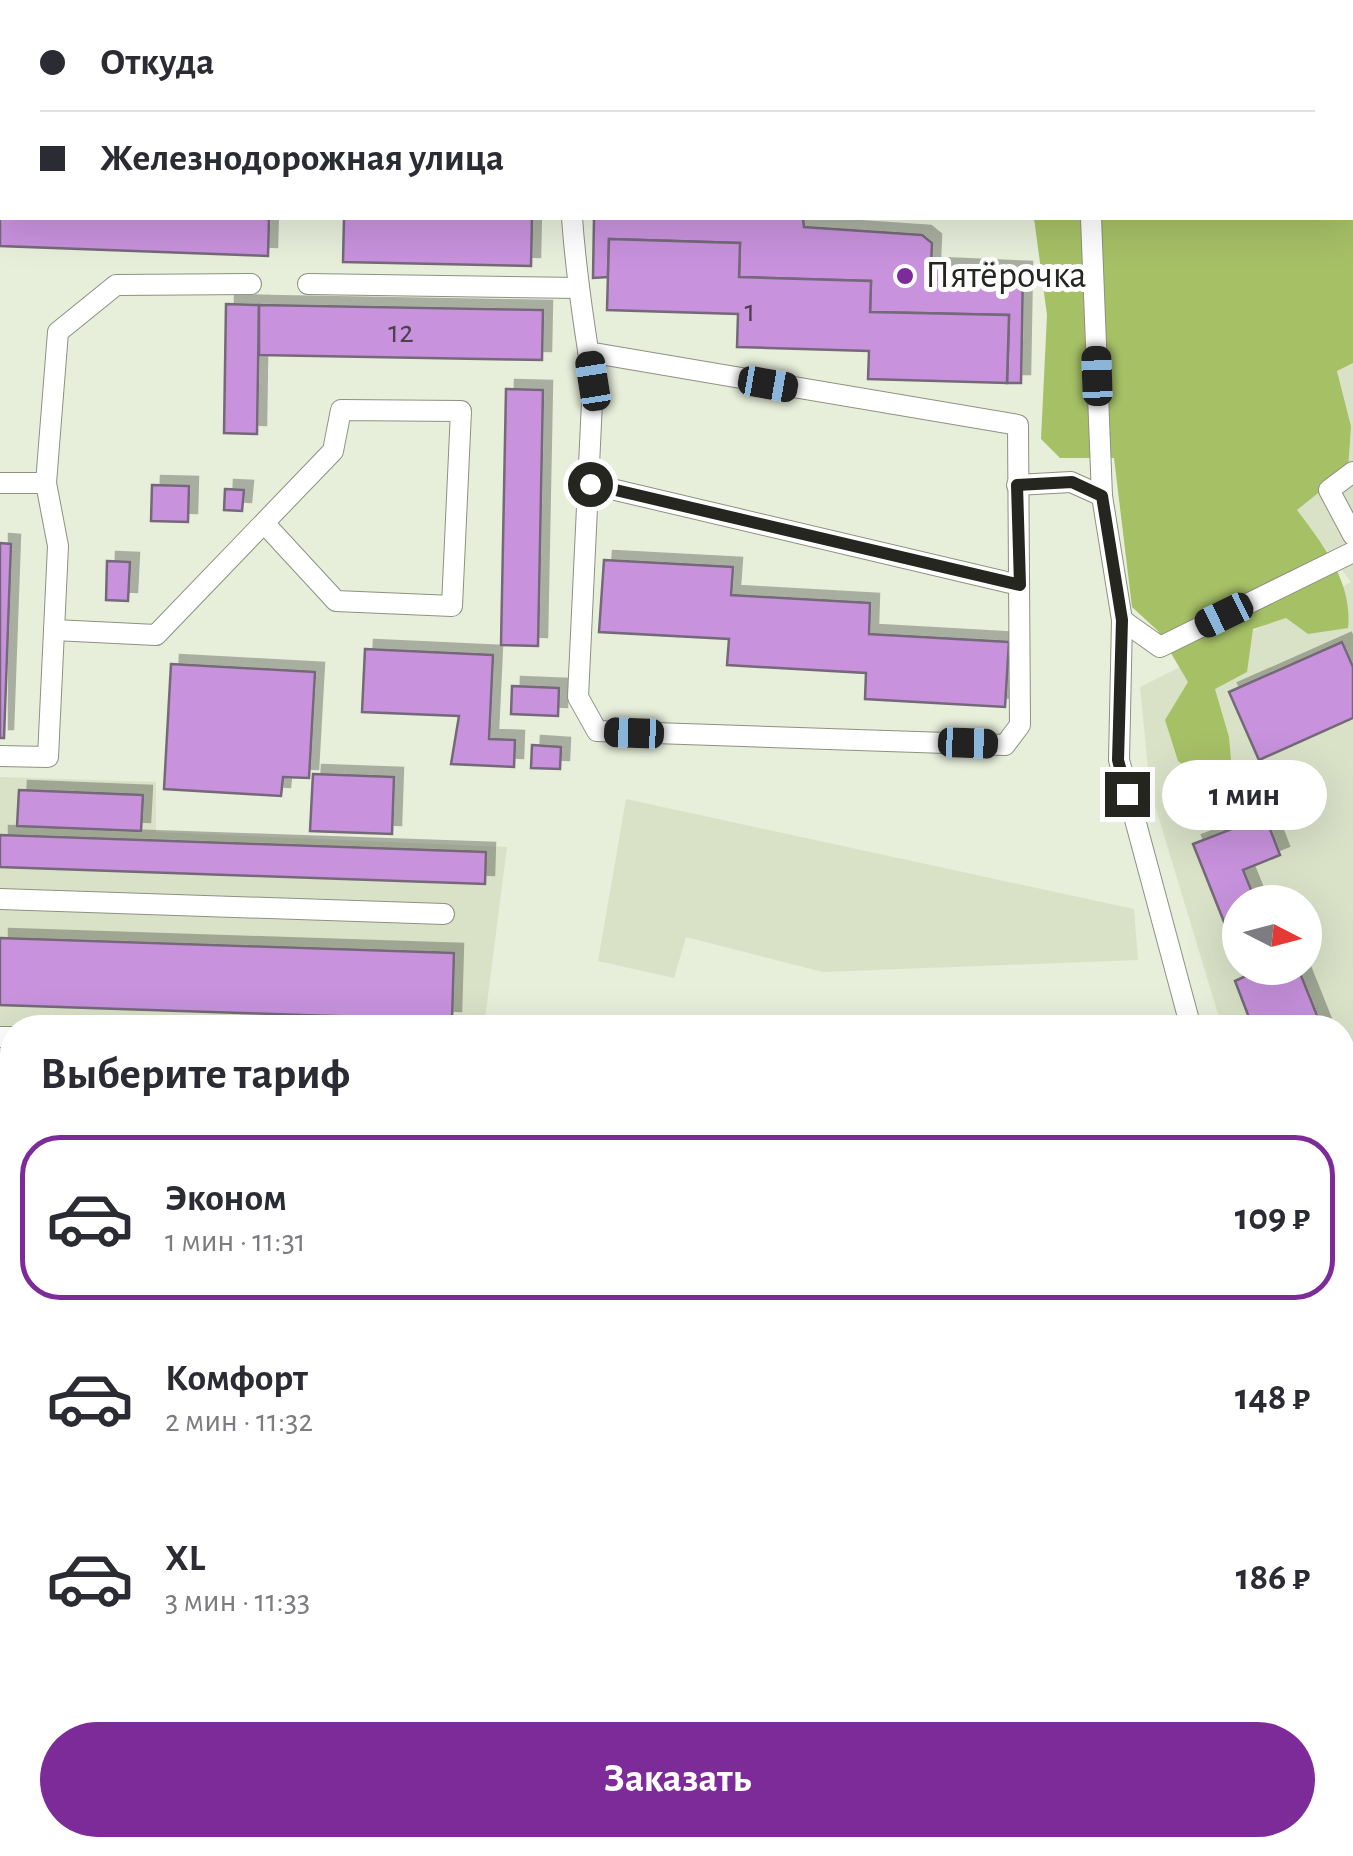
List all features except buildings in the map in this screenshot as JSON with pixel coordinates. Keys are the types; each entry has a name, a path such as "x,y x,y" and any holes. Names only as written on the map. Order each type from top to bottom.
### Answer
{"lane":[{"path":"572,220 579,288 588,352 593,381 578,697 597,732 1004,744 1020,725 1018,424 588,352"},
{"path":"1091,220 1102,496 1122,620 1118,760 1187,1015"},
{"path":"0,756 48,758 58,546 46,484 58,332 116,285 251,284"},
{"path":"308,284 579,288"},
{"path":"54,630 156,635 333,451 340,410 461,411 452,606 336,601 264,523"},
{"path":"1353,472 1329,490 1353,535"},
{"path":"1017,485 1072,482 1102,496"},
{"path":"0,483 46,484"},
{"path":"590,484 1020,585"},
{"path":"1122,620 1160,647 1353,552"},
{"path":"0,899 444,914"}],"shaded area":[{"path":"1353,363 1353,1015 1218,1015 1150,789 1140,687 1351,582 1297,510 1351,426 1337,370"},
{"path":"0,777 156,782 156,832 507,847 486,1015 0,1015"},
{"path":"626,799 1134,909 1138,960 823,972 686,937 674,978 598,961"}],"green space":[{"path":"1034,220 1353,220 1353,363 1337,371 1351,426 1348,469 1297,510 1326,550 1341,580 1348,628 1308,634 1286,618 1253,629 1247,672 1215,689 1229,737 1232,772 1206,781 1178,761 1165,720 1188,682 1158,631 1132,607 1114,458 1060,458 1041,439 1047,315"}],"place":[{"name":"Пятёрочка","path":"905,276"}],"route":[{"path":"590,484 1020,585 1017,485 1072,482 1102,496 1122,620 1118,760 1127,794"}]}
